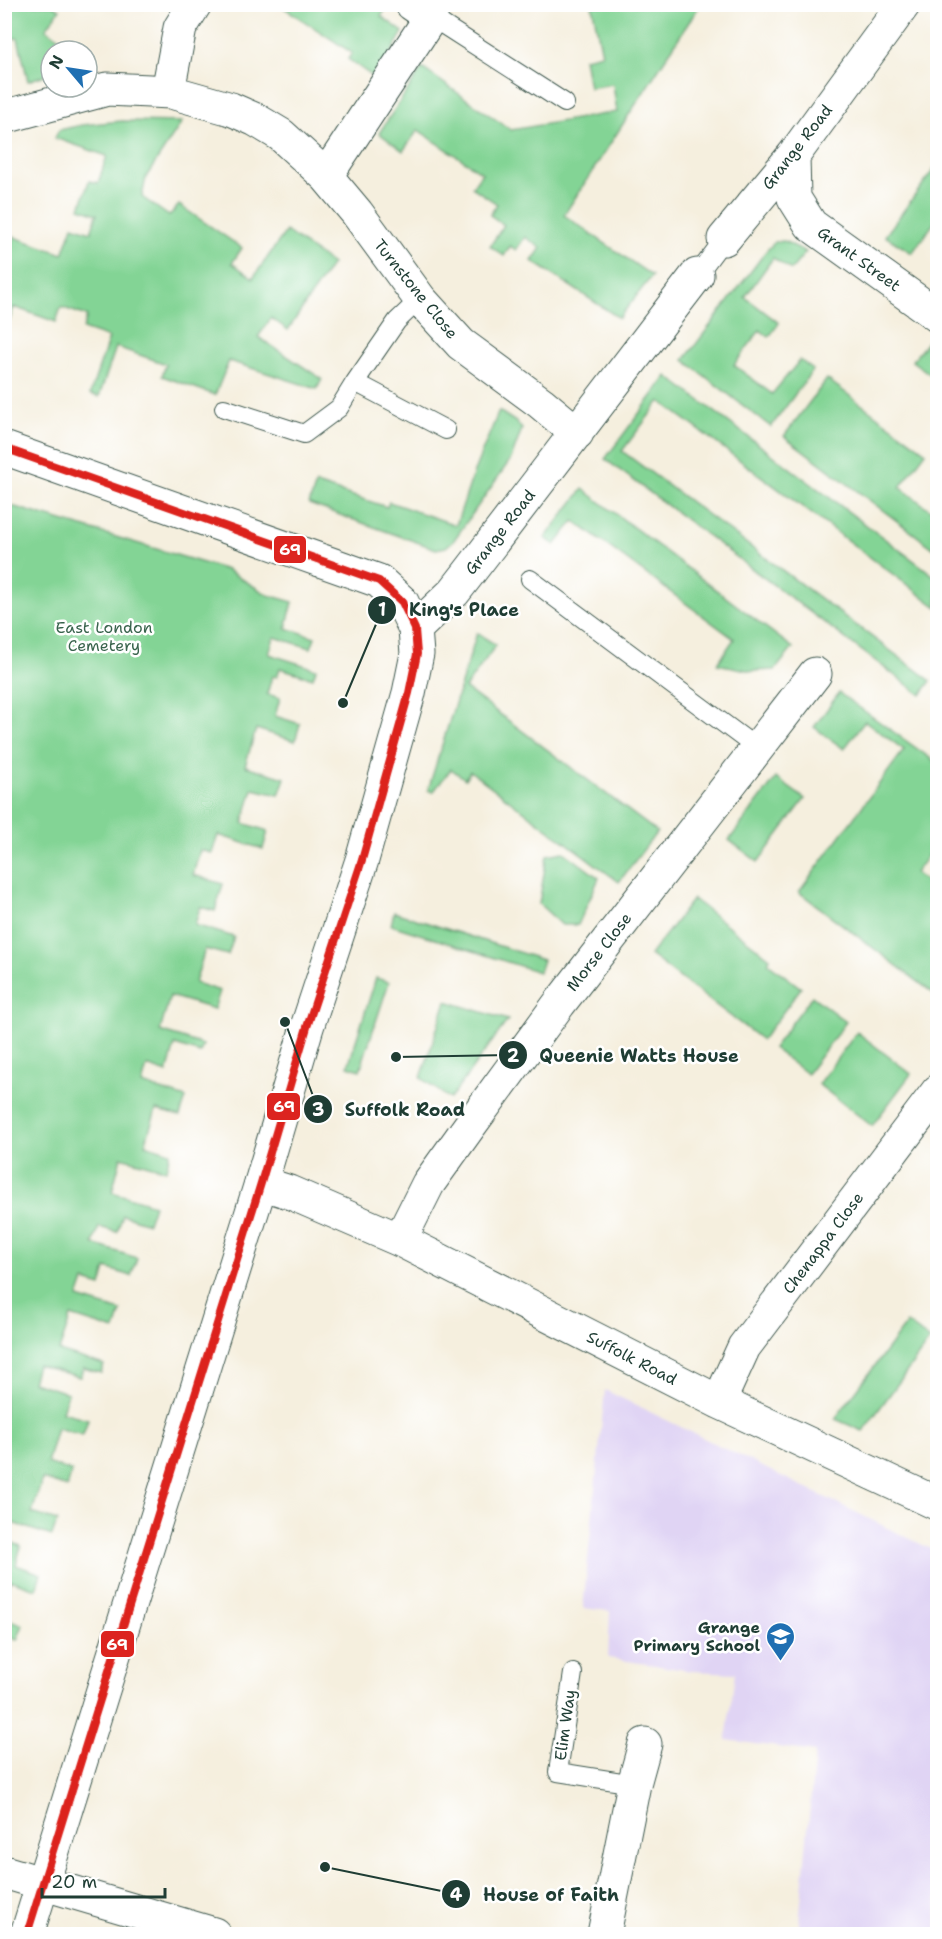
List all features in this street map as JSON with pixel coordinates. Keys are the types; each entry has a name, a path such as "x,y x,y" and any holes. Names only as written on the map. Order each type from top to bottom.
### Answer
{"street":[{"path":"168,92 180,28 195,4"},
{"name":"Grange Road","path":"724,239 793,156 904,4"},
{"path":"326,176 422,11"},
{"name":"Turnstone Close","path":"4,117 107,89 168,92 231,110 256,120 281,135 326,176 357,213 420,299 461,344 541,403 577,433"},
{"name":"Grant Street","path":"793,156 794,198 811,225 938,316"},
{"name":"Grange Road","path":"415,629 461,583 697,275"},
{"path":"4,448 380,581 402,602 415,629 417,654 409,693 362,860 307,1027 261,1183 27,1935"},
{"name":"Morse Close","path":"400,1240 428,1184 471,1124 559,1004 815,674"},
{"name":"Chenappa Close","path":"719,1402 744,1347 938,1091"},
{"name":"Suffolk Road","path":"261,1183 289,1192 400,1240 719,1402 938,1504"},
{"path":"604,1935 634,1784 645,1744"},
{"path":"4,1872 214,1935"}],"lane":[{"path":"422,11 565,103"},
{"name":"Grange Road","path":"697,275 724,239"},
{"path":"224,408 304,434 339,408 397,321 420,299"},
{"path":"355,382 446,430"},
{"path":"530,579 758,749"},
{"name":"Elim Way","path":"573,1673 558,1772 634,1784"}],"shaded area":[{"name":"Grange Primary School","path":"605,1390 937,1552 937,1934 798,1934 815,1752 726,1740 735,1673 692,1671 608,1658 610,1611 583,1608"}],"green space":[{"path":"4,5 53,5 60,9 46,29 61,39 39,39 39,77 28,81 18,38 11,39"},
{"path":"280,5 389,5 381,16 403,32 376,79 348,59 352,53"},
{"path":"592,5 700,5 564,215 652,276 619,318 532,261 541,248 525,237 516,250 510,246 504,256 490,246 504,225 490,215 497,204 472,187 482,173 418,130 403,151 379,133 422,68 511,130 617,112 613,84 589,88 584,58 602,54"},
{"path":"122,121 182,122 146,177 142,197 169,216 179,205 242,248 232,263 253,278 286,231 332,264 288,330 271,318 258,337 322,379 317,389 229,361 215,395 162,376 166,364 116,347 99,397 90,394 109,338 83,329 87,316 61,307 56,322 14,307 9,322 5,320 5,240 12,243 14,237 63,254 73,226 91,232 97,214 80,208 89,181 98,183 107,156 55,138 59,130"},
{"path":"937,165 937,219 912,253 885,236"},
{"path":"784,241 806,252 791,270 773,258 745,297 779,323 769,337 760,330 734,365 772,394 800,360 813,370 771,427 684,360 767,250 775,242"},
{"path":"928,341 937,348 937,379 912,361"},
{"path":"667,376 937,578 937,607 660,401 622,451 931,681 921,695 605,459"},
{"path":"827,379 926,452 900,487 937,515 937,551 784,436"},
{"path":"499,411 516,422 522,429 511,459 454,540 446,547 436,549 309,504 316,484 387,507 389,502 456,525 476,466"},
{"path":"583,489 793,648 775,670 752,671 717,664 734,639 574,521 555,545 545,538"},
{"name":"East London Cemetery","path":"5,504 227,570 268,595 293,602 286,628 315,637 311,648 274,637 269,654 316,669 313,678 280,668 277,677 272,676 267,694 280,698 275,716 300,724 295,741 256,729 245,766 285,778 279,795 253,789 243,823 268,831 263,849 218,835 212,853 200,850 193,875 223,884 215,911 200,907 195,925 234,937 228,955 205,949 195,983 220,991 214,1009 170,996 160,1031 203,1045 200,1053 175,1045 167,1073 147,1066 142,1084 186,1098 180,1116 156,1110 145,1144 170,1152 166,1170 121,1157 112,1192 154,1205 148,1223 123,1215 117,1232 99,1227 93,1244 137,1258 131,1276 106,1268 101,1286 84,1281 78,1298 121,1311 115,1330 71,1316 59,1351 104,1365 101,1373 83,1368 80,1377 37,1365 32,1382 68,1393 62,1412 88,1419 83,1435 57,1428 47,1463 72,1471 67,1487 42,1479 32,1513 57,1521 52,1536 9,1522 4,1535"},
{"path":"477,633 496,645 465,688 657,832 619,882 470,771 465,779 451,769 433,792 428,790"},
{"path":"839,693 937,763 937,843 915,873 937,890 937,996 799,892 904,750 865,721 844,749 814,727"},
{"path":"776,778 805,799 758,862 729,840"},
{"path":"564,852 599,878 578,925 562,925 539,904 547,855"},
{"path":"693,899 770,958 768,963 801,988 762,1040 650,955"},
{"path":"394,912 543,960 539,972 391,925"},
{"path":"376,978 389,982 360,1070 348,1066"},
{"path":"812,996 846,1022 807,1074 773,1048"},
{"path":"446,1001 508,1020 450,1099 421,1078"},
{"path":"857,1032 911,1074 872,1126 818,1084"},
{"path":"907,1323 930,1340 863,1431 835,1419"},
{"path":"5,1540 21,1546 16,1565 41,1574 36,1589 10,1580 5,1596"},
{"path":"5,1618 23,1625 17,1640 5,1636"}],"transit line":[{"name":"69","path":"4,448 379,581 402,602 415,629 417,654 409,693 362,860 307,1027 261,1183 27,1934"}],"place":[{"name":"King's Place","path":"343,703"},
{"name":"Suffolk Road","path":"285,1022"},
{"name":"Queenie Watts House","path":"396,1057"},
{"name":"Grange Primary School","path":"781,1662"},
{"name":"House of Faith","path":"325,1867"}]}
